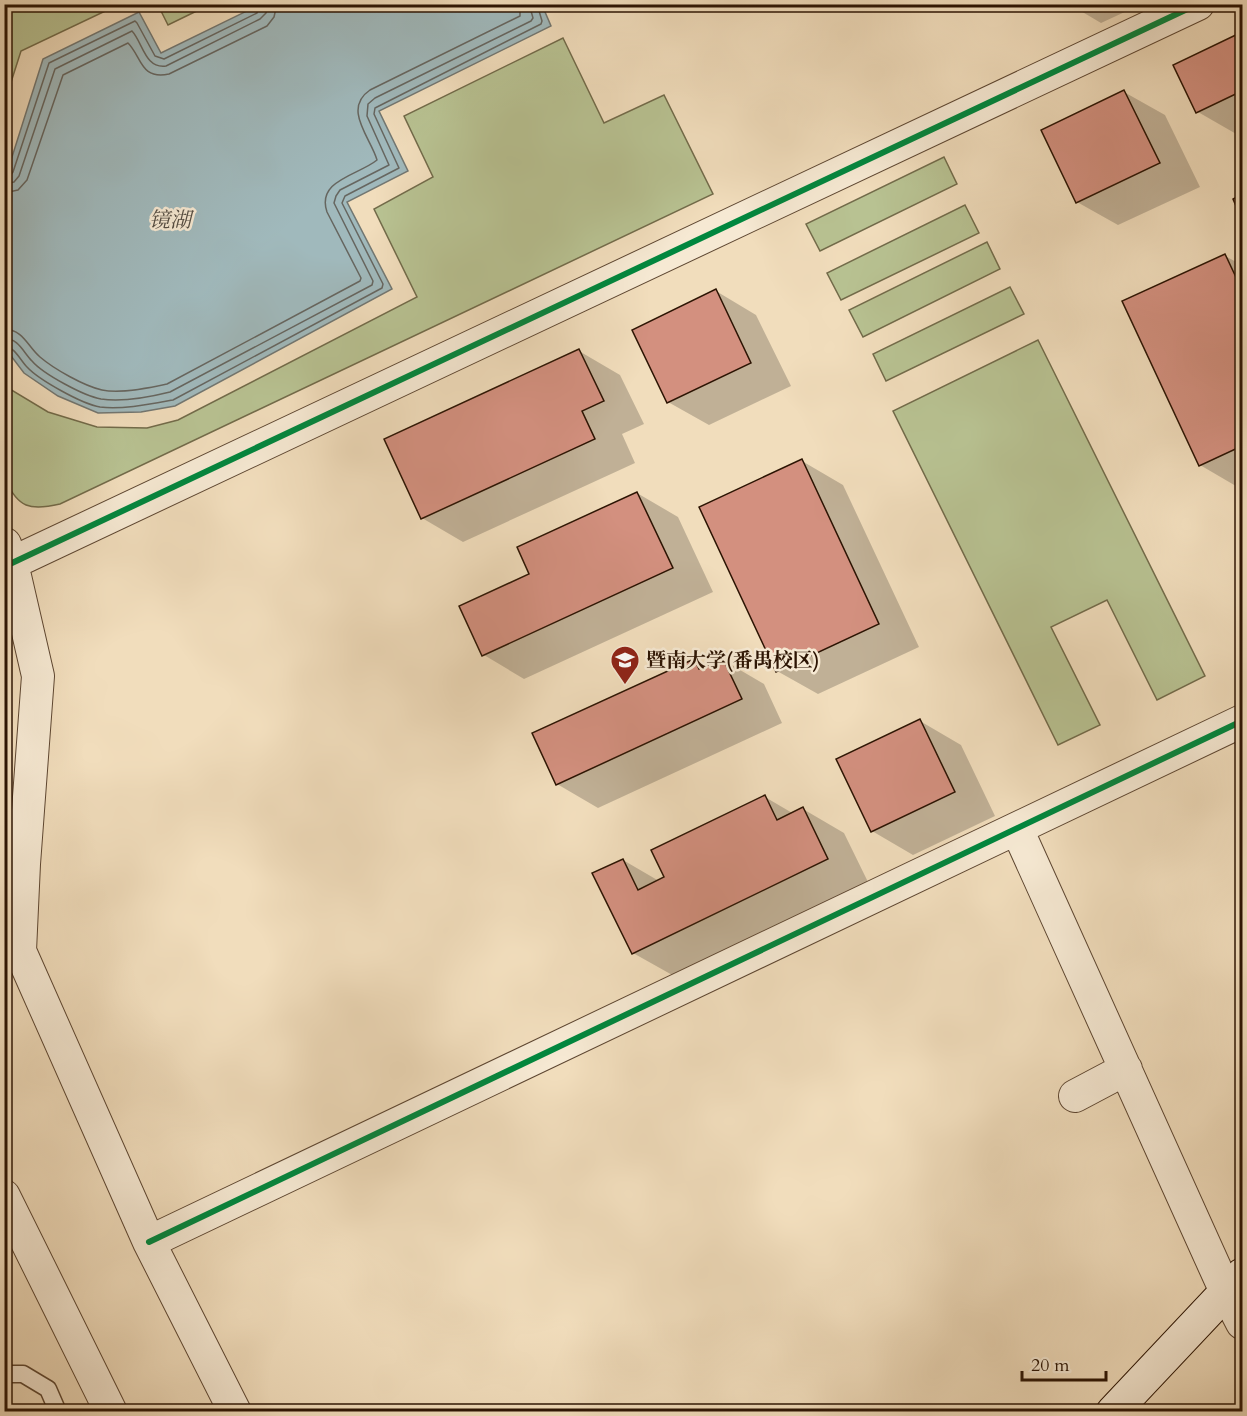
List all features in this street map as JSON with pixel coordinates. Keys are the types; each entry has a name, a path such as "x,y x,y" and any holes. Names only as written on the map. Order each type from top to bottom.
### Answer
{"main road":[{"path":"1113,1412 1234,1283"}],"street":[{"path":"235,1412 149,1242 20,951 38,676 8,553 1198,4"},
{"path":"149,1242 1242,721"},
{"path":"1017,829 1126,1069 1234,1283 1242,1323"},
{"path":"1075,1095 1126,1069"},
{"path":"4,1196 111,1412"}],"lane":[{"path":"4,1374 23,1374 48,1389 58,1412"}],"green space":[{"path":"5,4 118,5 21,51 5,101"},
{"path":"158,5 209,5 168,25"},
{"path":"563,38 604,123 664,95 713,194 60,504 33,507 20,502 5,479 5,386 48,412 97,427 147,428 178,420 417,297 374,209 433,177 404,116"},
{"path":"944,157 957,184 820,251 806,224"},
{"path":"965,205 979,233 841,300 827,273"},
{"path":"987,242 1000,269 863,337 849,310"},
{"path":"1010,287 1024,314 886,381 873,354"},
{"path":"1038,340 1205,676 1157,700 1107,600 1051,627 1100,725 1058,745 893,411"}],"water":[{"name":"镜湖","path":"259,5 542,5 551,26 379,111 408,171 347,202 392,289 175,406 141,412 98,413 58,396 24,373 5,348 5,179 43,59 139,12 161,53"}],"building":[{"path":"1242,32 1242,91 1196,113 1173,65"},
{"path":"1124,90 1160,163 1076,203 1041,130"},
{"path":"1242,194 1242,220 1233,199"},
{"path":"1225,254 1242,290 1242,446 1199,466 1122,301"},
{"path":"716,289 751,363 667,403 632,330"},
{"path":"579,349 604,401 582,411 595,439 421,519 384,439"},
{"path":"802,459 879,624 776,672 699,507"},
{"path":"637,492 673,568 482,656 459,606 529,574 517,547"},
{"path":"694,659 699,669 723,659 742,699 556,785 532,733"},
{"path":"920,719 955,792 871,832 836,759"},
{"path":"765,795 777,820 803,807 828,859 632,954 592,873 623,859 638,890 664,877 651,850"},
{"path":"14,1407 31,1412 4,1412"}],"cycle path":[{"path":"12,563 1198,4"},
{"path":"149,1242 1242,721"}],"place":[{"name":"暨南大学(番禺校区)","path":"625,686"}]}
